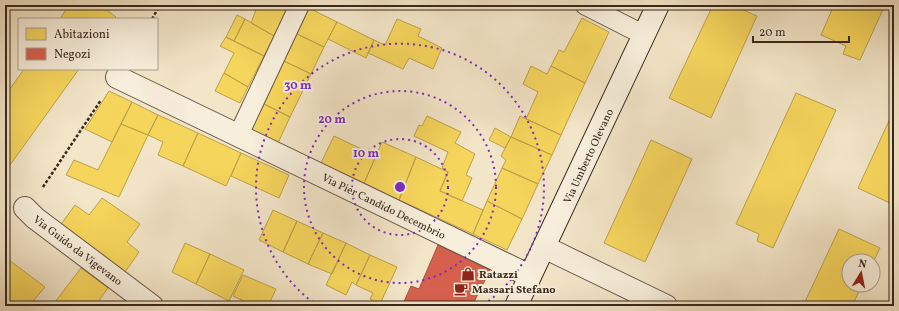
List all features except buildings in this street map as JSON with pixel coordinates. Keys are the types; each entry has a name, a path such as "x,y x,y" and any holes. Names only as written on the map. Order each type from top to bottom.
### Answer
{"street":[{"name":"Via Umberto Olevano","path":"516,306 658,5"},
{"name":"Via Pier Candido Decembrio","path":"117,77 530,276"},
{"name":"Via Guido da Vigevano","path":"25,208 35,218 152,306"},
{"path":"544,247 666,306"}],"lane":[{"path":"585,5 644,35"},
{"path":"238,136 299,6"}],"path":[{"path":"153,18 160,5"},
{"path":"5,237 25,208 43,187 117,77"}],"place":[{"name":"Ratazzi","path":"468,274"},
{"name":"Massari Stefano","path":"461,289"}]}
